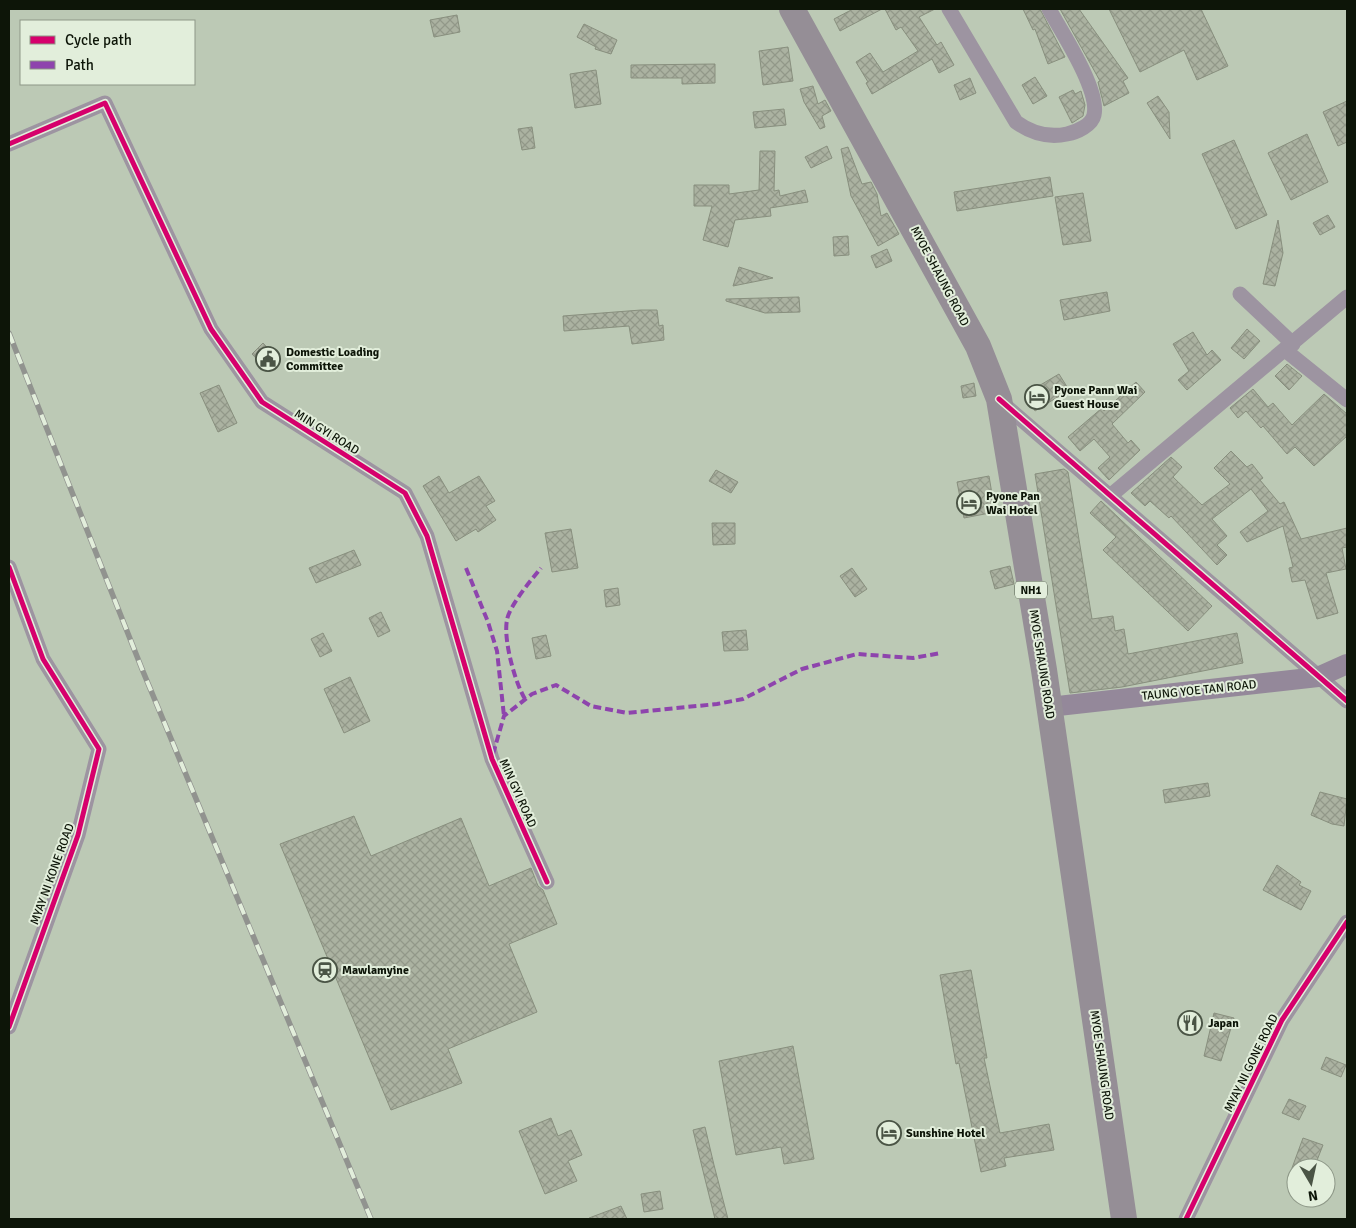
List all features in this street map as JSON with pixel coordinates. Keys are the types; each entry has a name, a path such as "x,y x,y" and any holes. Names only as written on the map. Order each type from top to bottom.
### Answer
{"highway":[{"name":"MYOE SHAUNG ROAD","path":"792,9 978,346 999,399 1049,707 1124,1219"}],"main road":[{"name":"TAUNG YOE TAN ROAD","path":"1049,707 1318,677 1347,664"}],"street":[{"path":"949,9 1016,122 1035,133 1051,135 1068,134 1090,122 1094,116 1094,106 1084,72 1049,9"},
{"name":"MIN GYI ROAD","path":"9,144 105,103 211,329 262,402 405,493 427,536 492,759 547,882"},
{"path":"1240,294 1289,347 1347,400"},
{"path":"1110,496 1347,297"},
{"path":"999,399 1347,701"},
{"name":"MYAY NI KONE ROAD","path":"9,567 43,659 99,749 78,835 9,1027"},
{"name":"MYAY NI GONE ROAD","path":"1186,1219 1282,1020 1347,922"}],"building":[{"path":"853,9 882,9 840,31 834,19"},
{"path":"885,9 935,9 919,17 937,45 941,42 954,65 939,73 932,59 872,94 866,83 868,82 856,62 870,53 883,72 918,51 901,27 896,30"},
{"path":"1023,9 1040,9 1065,57 1048,64 1035,29 1033,30"},
{"path":"1060,9 1079,9 1128,78 1123,81 1129,93 1104,106 1098,82 1100,81"},
{"path":"1109,9 1201,9 1228,66 1197,80 1184,50 1140,72"},
{"path":"457,15 460,32 434,37 430,20"},
{"path":"584,24 617,40 611,54 595,49 596,47 577,37"},
{"path":"788,47 793,81 763,85 759,51"},
{"path":"715,64 715,83 682,84 682,78 631,78 631,65"},
{"path":"596,70 601,104 575,108 570,74"},
{"path":"1035,77 1047,96 1033,104 1022,85"},
{"path":"970,78 976,93 960,100 954,85"},
{"path":"813,86 818,104 825,100 831,111 822,116 825,127 820,129 804,102 800,89"},
{"path":"1073,90 1075,94 1081,91 1085,105 1083,116 1072,123 1059,97"},
{"path":"1158,96 1169,112 1170,139 1147,103"},
{"path":"1347,101 1347,142 1338,146 1323,112"},
{"path":"784,109 786,125 755,128 753,112"},
{"path":"532,127 535,148 522,150 518,129"},
{"path":"1307,134 1328,182 1291,200 1268,153"},
{"path":"1234,140 1267,215 1236,229 1202,154"},
{"path":"827,146 832,158 811,168 805,157"},
{"path":"848,147 862,184 871,182 877,194 881,216 887,213 899,234 878,246 851,196 841,149"},
{"path":"760,151 775,151 774,191 779,190 780,196 805,190 808,202 770,208 771,216 735,220 728,247 703,240 712,206 694,206 694,185 729,185 729,194 759,190"},
{"path":"1050,177 1053,196 957,211 954,192"},
{"path":"1083,193 1091,241 1063,245 1055,197"},
{"path":"1328,215 1335,227 1320,235 1313,223"},
{"path":"1278,220 1283,253 1275,286 1263,284"},
{"path":"848,236 849,255 834,256 833,237"},
{"path":"887,249 892,261 876,268 871,256"},
{"path":"739,267 773,278 733,286"},
{"path":"1107,292 1110,311 1064,320 1060,300"},
{"path":"799,297 800,312 765,313 726,301 726,299"},
{"path":"657,310 659,326 663,325 664,340 632,344 629,326 564,331 563,316"},
{"path":"1247,329 1260,341 1244,359 1231,348"},
{"path":"1193,332 1207,355 1212,350 1221,360 1187,390 1178,380 1189,371 1173,344"},
{"path":"263,343 280,361 269,372 252,354"},
{"path":"1287,364 1302,376 1289,390 1275,376"},
{"path":"1059,374 1069,390 1035,411 1025,394"},
{"path":"1136,382 1145,392 1112,424 1128,443 1131,440 1140,450 1109,480 1098,468 1110,457 1094,439 1080,451 1068,437 1102,408 1104,411"},
{"path":"974,383 976,396 963,398 961,386"},
{"path":"219,385 237,423 218,432 200,393"},
{"path":"1253,389 1268,407 1273,403 1292,425 1324,394 1347,414 1347,436 1314,466 1295,447 1287,454 1263,426 1261,428 1246,411 1238,418 1230,408"},
{"path":"1231,451 1247,467 1252,464 1263,478 1260,480 1280,504 1284,502 1301,539 1347,528 1347,547 1342,548 1346,569 1326,573 1338,613 1317,619 1305,580 1292,582 1289,568 1293,567 1283,526 1247,542 1240,532 1268,511 1251,489 1212,519 1227,536 1217,545 1227,555 1217,565 1171,516 1169,518 1150,501 1145,506 1131,493 1171,457 1182,467 1173,477 1202,505 1230,484 1214,468"},
{"path":"1064,469 1068,472 1092,619 1113,616 1115,631 1124,629 1128,654 1237,633 1243,663 1122,687 1070,693 1035,474"},
{"path":"716,470 738,482 731,493 709,481"},
{"path":"439,476 449,493 479,476 495,501 486,506 496,520 478,532 476,529 456,541 423,486"},
{"path":"989,476 995,512 964,518 957,482"},
{"path":"1101,501 1212,606 1188,631 1103,550 1116,537 1090,513"},
{"path":"712,523 735,523 735,544 713,545"},
{"path":"571,529 578,568 552,572 545,533"},
{"path":"354,550 361,565 316,583 309,568"},
{"path":"1010,566 1014,584 995,589 990,571"},
{"path":"852,568 867,589 855,597 840,576"},
{"path":"618,588 620,605 606,607 604,590"},
{"path":"381,612 390,631 378,637 369,618"},
{"path":"746,630 748,650 724,651 722,632"},
{"path":"323,633 332,651 320,657 311,639"},
{"path":"546,635 551,656 536,659 532,638"},
{"path":"350,677 370,721 344,733 324,689"},
{"path":"1208,783 1210,796 1165,803 1163,790"},
{"path":"1320,792 1347,799 1344,826 1332,824 1311,815"},
{"path":"354,816 371,856 461,818 489,886 531,868 538,886 543,890 557,924 509,944 537,1012 448,1049 462,1083 391,1110 280,844"},
{"path":"1277,865 1301,882 1299,885 1311,891 1301,910 1263,890"},
{"path":"971,970 987,1058 984,1058 1000,1133 1049,1124 1054,1150 1004,1158 1006,1166 981,1172 959,1063 956,1064 940,975"},
{"path":"1214,1013 1234,1018 1221,1061 1204,1056"},
{"path":"793,1046 814,1159 784,1164 781,1147 736,1155 719,1061"},
{"path":"1326,1057 1346,1065 1341,1077 1321,1069"},
{"path":"1289,1099 1306,1106 1299,1120 1282,1113"},
{"path":"551,1118 558,1136 571,1130 582,1155 568,1161 577,1181 545,1194 519,1131"},
{"path":"705,1127 728,1219 715,1219 693,1130"},
{"path":"1303,1138 1323,1145 1318,1158 1296,1158"},
{"path":"660,1191 663,1209 644,1212 641,1194"},
{"path":"621,1206 627,1219 589,1219 589,1218"}],"railway":[{"path":"9,333 142,669 371,1219"}],"marked path":[{"path":"466,568 488,622 497,651 504,716"},
{"path":"525,699 517,683 511,661 506,628 509,614 516,600 541,568"},
{"path":"493,754 504,716 532,694 556,685 591,706 627,713 717,704 743,699 802,669 857,654 913,658 941,653"}],"cycle path":[{"path":"9,144 105,103 211,329 262,402 405,493 427,536 492,759 547,882"},
{"path":"999,399 1347,701"},
{"path":"9,567 43,659 99,749 78,835 9,1027"},
{"path":"1186,1219 1282,1020 1347,922"}],"place":[{"name":"Domestic Loading Committee","path":"268,359"},
{"name":"Pyone Pann Wai Guest House","path":"1037,397"},
{"name":"Pyone Pan Wai Hotel","path":"969,503"},
{"name":"Mawlamyine","path":"325,970"},
{"name":"Japan","path":"1190,1023"},
{"name":"Sunshine Hotel","path":"889,1133"}]}
